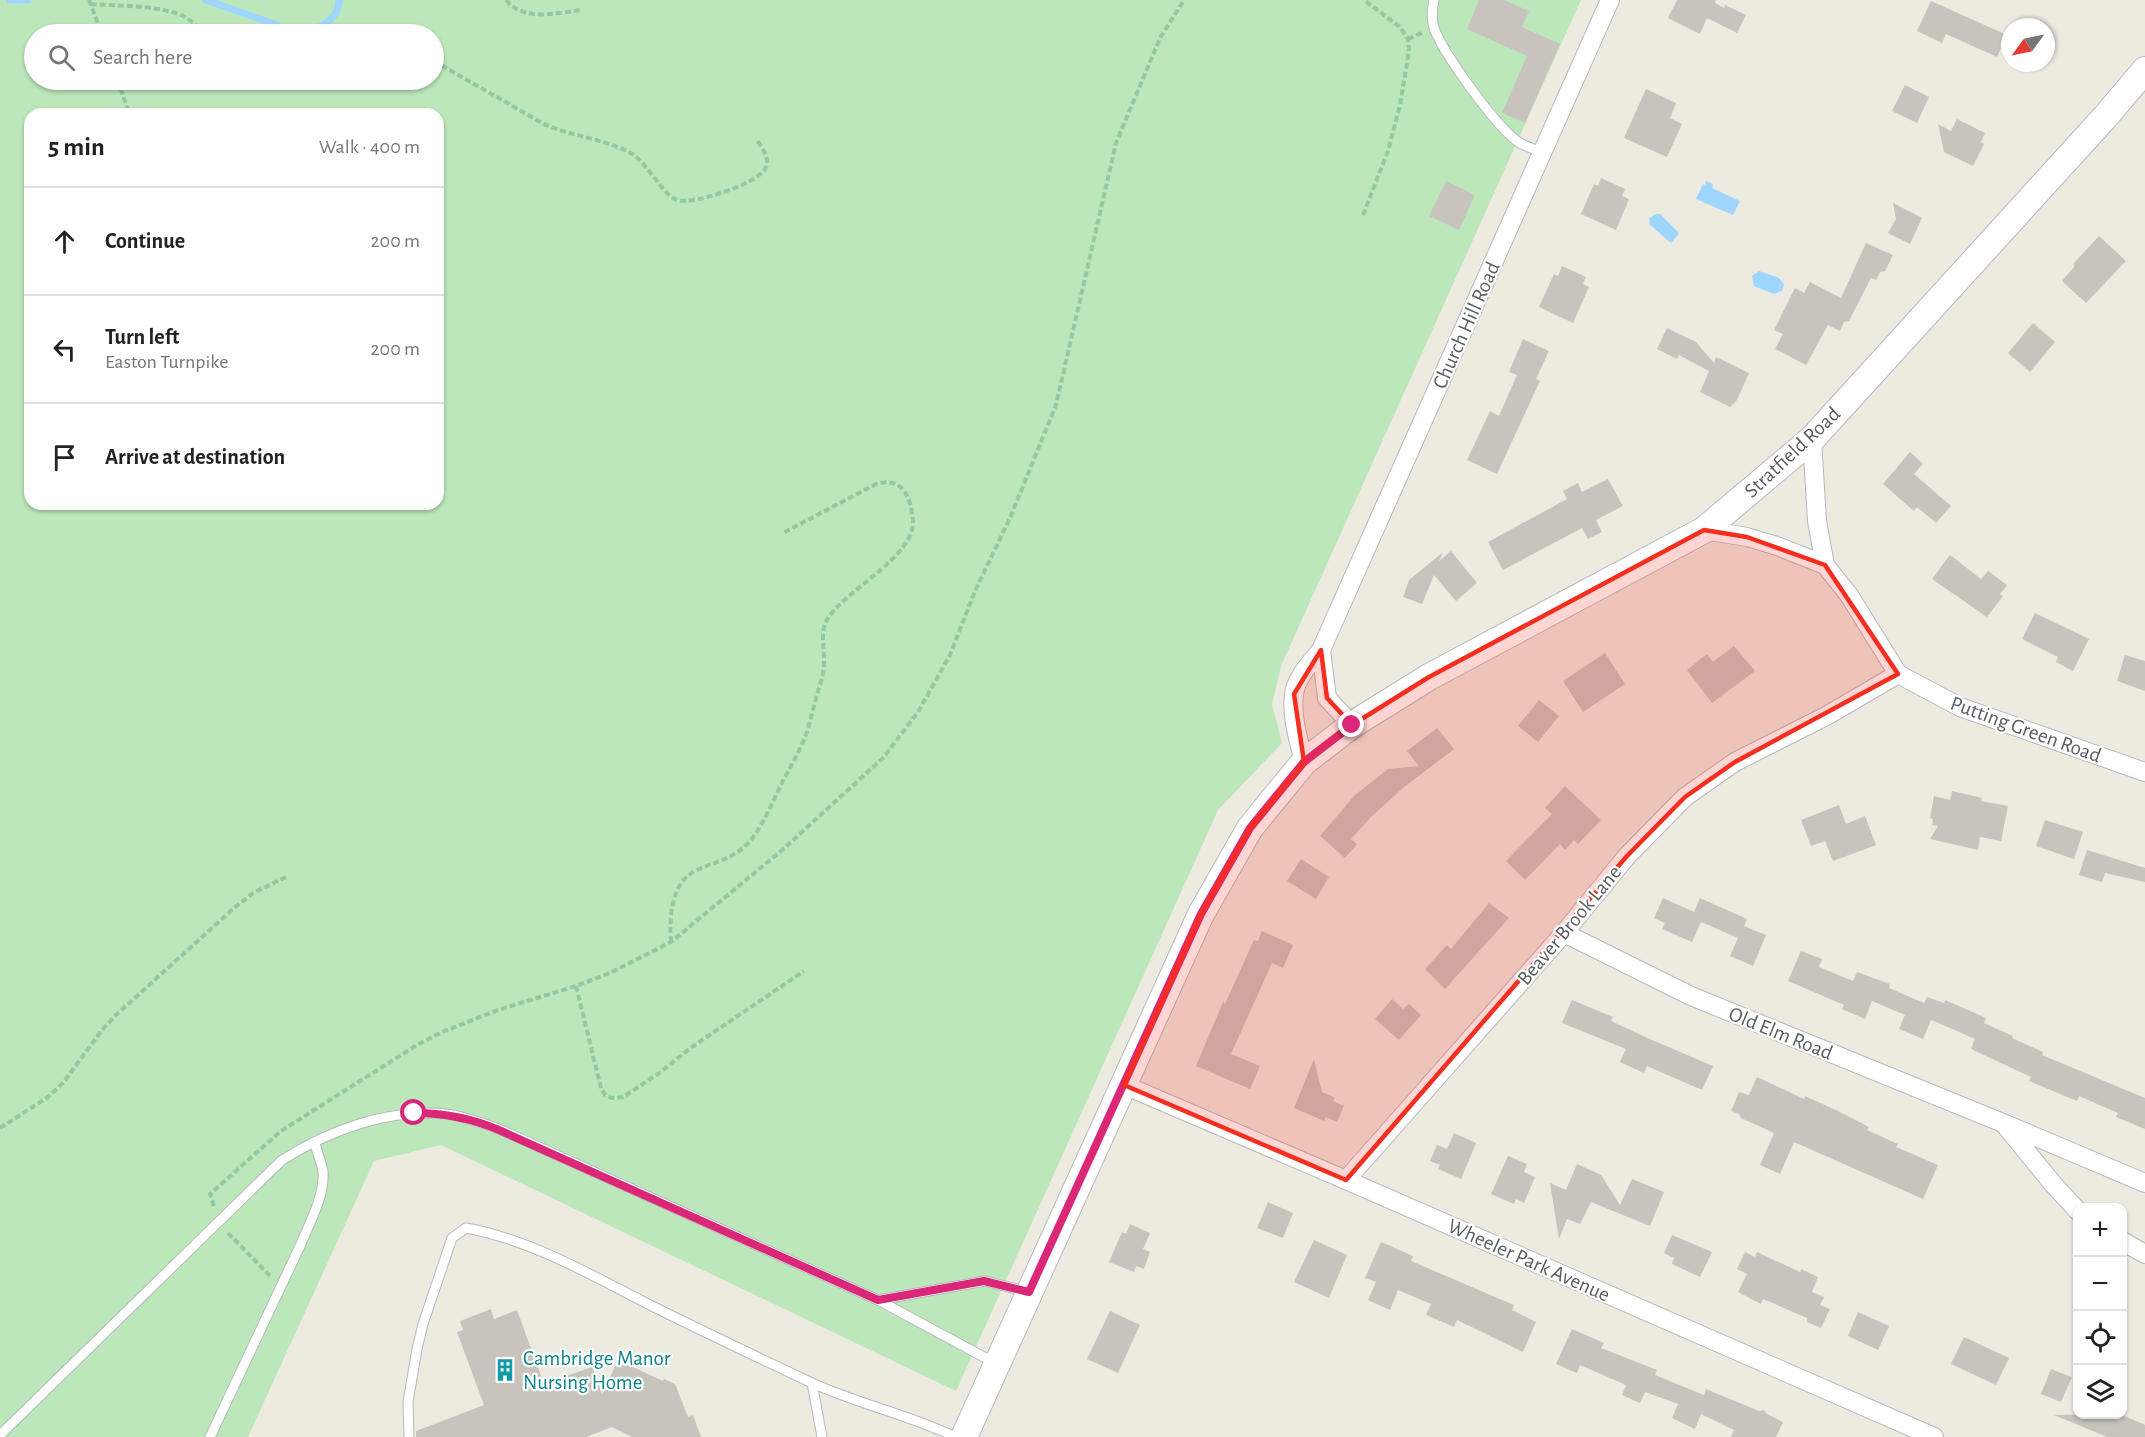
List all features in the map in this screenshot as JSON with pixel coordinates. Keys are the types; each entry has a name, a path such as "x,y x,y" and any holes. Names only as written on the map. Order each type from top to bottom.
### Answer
{"main road":[{"name":"Stratfield Road","path":"964,1437 1201,914 1250,828 1304,762 1352,725 1429,677 1704,530 1812,439 2106,116 2145,70"}],"street":[{"name":"Church Hill Road","path":"1304,762 1296,730 1294,694 1304,672 1321,650 1610,0"},
{"path":"1812,439 1817,521 1825,565 1849,595 1898,674"},
{"path":"1704,530 1747,537 1825,565"},
{"path":"1321,650 1327,698 1352,725"},
{"name":"Beaver Brook Lane","path":"1346,1180 1564,933 1627,856 1685,797 1735,762 1828,715 1898,674"},
{"name":"Putting Green Road","path":"1898,674 1960,707 2145,772"},
{"name":"Old Elm Road","path":"1564,933 1691,996 2145,1183"},
{"name":"Wheeler Park Avenue","path":"1124,1085 1934,1437"},
{"name":"Old Elm Road","path":"2003,1123 2073,1205"},
{"path":"2127,1244 2145,1254"}],"lane":[{"path":"1434,0 1431,12 1434,27 1465,80 1504,130 1518,142 1542,153"},
{"path":"0,1435 282,1160 362,1122 422,1113 463,1117 499,1130 878,1300 998,1364"},
{"path":"210,1437 300,1246 319,1196 323,1172 315,1143"},
{"path":"409,1437 408,1402 423,1324 452,1239 466,1228 483,1231 562,1260 812,1383 832,1392 926,1423 955,1437"},
{"path":"878,1300 984,1281 1029,1292"},
{"path":"812,1383 822,1437"}],"path":[{"path":"506,0 510,5 534,15 581,10"},
{"path":"281,1287 218,1223 210,1194 281,1131 417,1045 442,1032 498,1010 610,973 671,942 765,865 883,758 918,712 950,655 975,591 1010,518 1056,405 1116,142 1160,38 1184,0"},
{"path":"1363,214 1388,151 1400,105 1409,51 1408,39 1401,27 1364,0"},
{"path":"98,24 90,2 171,13 183,16 194,24"},
{"path":"444,67 557,130 628,152 646,167 670,196 677,200 703,199 738,186 760,174 766,168 767,160 757,140"},
{"path":"121,90 127,108"},
{"path":"671,942 670,917 678,888 685,877 696,870 734,856 760,827 803,742 810,723 824,664 823,636 826,620 903,547 913,529 912,510 903,487 886,481 876,484 783,533"},
{"path":"0,1128 48,1096 63,1083 102,1030 116,1015 234,909 253,893 288,876"},
{"path":"576,986 601,1088 605,1095 617,1099 658,1074 692,1047 804,971"}],"highlighted area":[{"path":"1704,530 1747,537 1825,565 1898,674 1735,762 1685,797 1627,856 1346,1180 1124,1085 1201,914 1250,828 1304,762 1294,694 1321,650 1327,698 1352,725 1429,677"}],"green space":[{"path":"0,0 1581,0 1281,666 1272,704 1282,743 1218,810 956,1391 441,1145 374,1161 248,1437 0,1437"}],"water":[{"path":"1706,181 1713,184 1712,188 1740,201 1733,215 1696,199"},
{"path":"1660,214 1679,233 1671,243 1649,224 1649,218"},
{"path":"1759,271 1779,278 1784,284 1782,291 1774,294 1754,286 1752,276"}],"building":[{"path":"1479,0 1504,0 1529,11 1522,27 1560,44 1525,123 1502,113 1527,56 1467,29"},
{"path":"1677,0 1716,0 1715,3 1724,8 1725,5 1746,15 1737,33 1707,18 1700,34 1668,18"},
{"path":"1931,1 2001,32 2001,48 1997,57 1946,34 1942,43 1917,31"},
{"path":"1905,85 1929,97 1917,123 1892,111"},
{"path":"1646,89 1676,103 1670,118 1682,124 1667,157 1624,138"},
{"path":"1957,119 1985,133 1981,142 1984,144 1973,166 1944,152 1938,124 1951,131"},
{"path":"1601,178 1625,189 1622,196 1629,199 1616,230 1581,214 1594,184 1598,186"},
{"path":"1446,181 1475,195 1459,230 1429,216"},
{"path":"1893,203 1922,218 1910,244 1888,233 1896,219"},
{"path":"2099,236 2126,261 2086,303 2062,281 2074,267 2074,263"},
{"path":"1866,243 1893,255 1885,271 1880,272 1876,280 1871,278 1849,321 1844,322 1840,331 1828,325 1806,365 1775,349 1783,334 1774,330 1795,288 1804,293 1810,282 1841,298"},
{"path":"1562,266 1586,277 1583,284 1589,287 1573,323 1539,307 1554,274 1558,276"},
{"path":"2033,323 2055,342 2030,372 2008,353"},
{"path":"1667,328 1696,342 1714,363 1716,357 1749,373 1737,400 1730,407 1700,392 1709,371 1679,355 1677,359 1657,349"},
{"path":"1523,339 1549,351 1536,379 1540,381 1497,474 1467,460 1490,411 1499,416 1517,375 1509,372"},
{"path":"1910,452 1923,464 1914,474 1951,506 1936,523 1917,507 1914,511 1883,484"},
{"path":"1608,479 1623,506 1596,520 1602,532 1588,539 1582,528 1503,570 1488,542 1567,499 1563,491 1578,483 1582,492"},
{"path":"1451,551 1477,583 1456,601 1434,575 1422,604 1403,597 1409,580 1443,552 1439,561"},
{"path":"1950,555 1981,579 1988,571 2007,585 2000,594 2003,596 1987,617 1932,579"},
{"path":"2035,613 2089,639 2073,671 2056,662 2058,657 2022,639"},
{"path":"1734,646 1755,671 1712,703 1687,670 1707,654 1713,662"},
{"path":"1605,653 1625,684 1583,712 1563,681"},
{"path":"2125,655 2145,661 2145,691 2117,681"},
{"path":"1539,700 1559,716 1538,742 1518,726"},
{"path":"1437,728 1454,749 1403,788 1371,817 1351,839 1357,844 1345,858 1320,836 1355,795 1388,769 1419,766 1407,751"},
{"path":"1565,786 1601,820 1578,844 1574,840 1565,850 1560,844 1525,880 1506,861 1552,814 1545,808"},
{"path":"1952,791 1982,798 1981,801 2008,806 2001,841 1980,837 1978,850 1930,839 1938,826 1932,825 1933,819 1930,818 1934,796 1950,800"},
{"path":"1839,805 1846,824 1865,816 1876,845 1833,861 1825,841 1811,846 1801,820"},
{"path":"2045,820 2083,832 2074,859 2036,846"},
{"path":"2087,850 2145,868 2145,882 2105,873 2102,882 2079,875"},
{"path":"1301,859 1329,877 1316,899 1287,881"},
{"path":"1663,898 1694,912 1700,898 1747,919 1744,926 1766,935 1753,966 1730,956 1738,938 1701,922 1692,942 1662,929 1665,923 1654,918"},
{"path":"1489,903 1509,918 1445,989 1425,969 1447,945 1451,949"},
{"path":"1262,931 1293,945 1283,968 1272,963 1231,1054 1260,1066 1250,1089 1196,1066 1223,1002 1225,1004 1254,940 1258,941"},
{"path":"1801,951 1822,959 1819,967 1853,981 1857,972 1890,984 1889,988 1924,1003 1927,997 1944,1003 1945,1000 1986,1018 1984,1023 2043,1052 2042,1055 2145,1098 2145,1129 2116,1117 2118,1113 2079,1096 2077,1101 2029,1081 2031,1077 1971,1049 1975,1039 1931,1020 1923,1039 1899,1029 1905,1015 1872,1001 1865,1019 1842,1009 1844,1005 1788,981"},
{"path":"1392,999 1403,1009 1409,1004 1421,1015 1399,1040 1375,1019"},
{"path":"1572,1000 1613,1017 1611,1021 1713,1066 1702,1090 1647,1066 1644,1073 1620,1062 1626,1049 1562,1023"},
{"path":"1314,1059 1322,1092 1335,1098 1333,1101 1344,1106 1337,1122 1326,1117 1324,1121 1294,1108"},
{"path":"1757,1077 1804,1099 1805,1096 1838,1111 1869,1127 1867,1130 1898,1144 1896,1147 1938,1165 1923,1199 1794,1142 1780,1174 1760,1165 1774,1133 1731,1111 1739,1092 1749,1095"},
{"path":"1454,1133 1476,1143 1461,1179 1438,1169 1440,1165 1430,1161 1437,1145 1447,1149"},
{"path":"1508,1156 1527,1164 1524,1172 1535,1177 1524,1203 1516,1199 1514,1204 1491,1194"},
{"path":"1577,1164 1601,1175 1620,1205 1632,1179 1664,1192 1650,1226 1591,1202 1580,1224 1567,1219 1559,1239 1550,1183 1566,1190"},
{"path":"1268,1202 1293,1213 1283,1238 1257,1228"},
{"path":"1130,1224 1150,1233 1143,1249 1150,1252 1144,1269 1136,1266 1134,1272 1109,1262 1122,1232 1126,1234"},
{"path":"1672,1235 1712,1252 1700,1277 1672,1264 1674,1258 1664,1253"},
{"path":"1314,1240 1347,1255 1329,1298 1294,1282"},
{"path":"1381,1242 1413,1256 1411,1261 1514,1305 1512,1310 1536,1322 1523,1352 1457,1320 1454,1327 1426,1315 1431,1304 1398,1290 1390,1310 1368,1300 1376,1282 1365,1278"},
{"path":"1745,1252 1755,1257 1757,1252 1800,1272 1801,1269 1818,1277 1812,1292 1824,1297 1820,1305 1830,1309 1821,1328 1807,1322 1807,1318 1763,1299 1761,1304 1738,1292 1747,1274 1737,1269"},
{"name":"Cambridge Manor Nursing Home","path":"491,1309 494,1319 517,1310 544,1384 592,1367 602,1394 618,1360 663,1381 664,1379 675,1384 688,1417 693,1415 701,1437 632,1437 612,1427 586,1437 416,1437 416,1431 484,1405 457,1332 463,1330 460,1321"},
{"path":"1110,1311 1140,1325 1118,1373 1087,1359"},
{"path":"1858,1312 1889,1326 1878,1350 1848,1336"},
{"path":"1572,1329 1604,1343 1601,1348 1657,1370 1655,1375 1704,1395 1706,1389 1759,1411 1764,1410 1783,1422 1776,1437 1731,1437 1734,1430 1701,1414 1695,1429 1672,1418 1678,1404 1645,1392 1640,1403 1622,1395 1626,1385 1580,1365 1577,1373 1556,1364"},
{"path":"1964,1337 2009,1358 1996,1385 1951,1364"},
{"path":"2051,1369 2072,1377 2061,1402 2041,1394"},
{"path":"2054,1415 2073,1415 2073,1419 2127,1419 2127,1417 2145,1425 2145,1437 2107,1437"}],"waterway":[{"path":"10,0 28,0"},
{"path":"206,0 274,24"},
{"path":"326,24 338,8 339,0"}],"place":[{"name":"Cambridge Manor Nursing Home","path":"505,1370"}],"route":[{"path":"414,1113 446,1114 477,1121 878,1300 929,1293 984,1281 1029,1292 1201,914 1250,828 1304,762 1352,725"}]}
